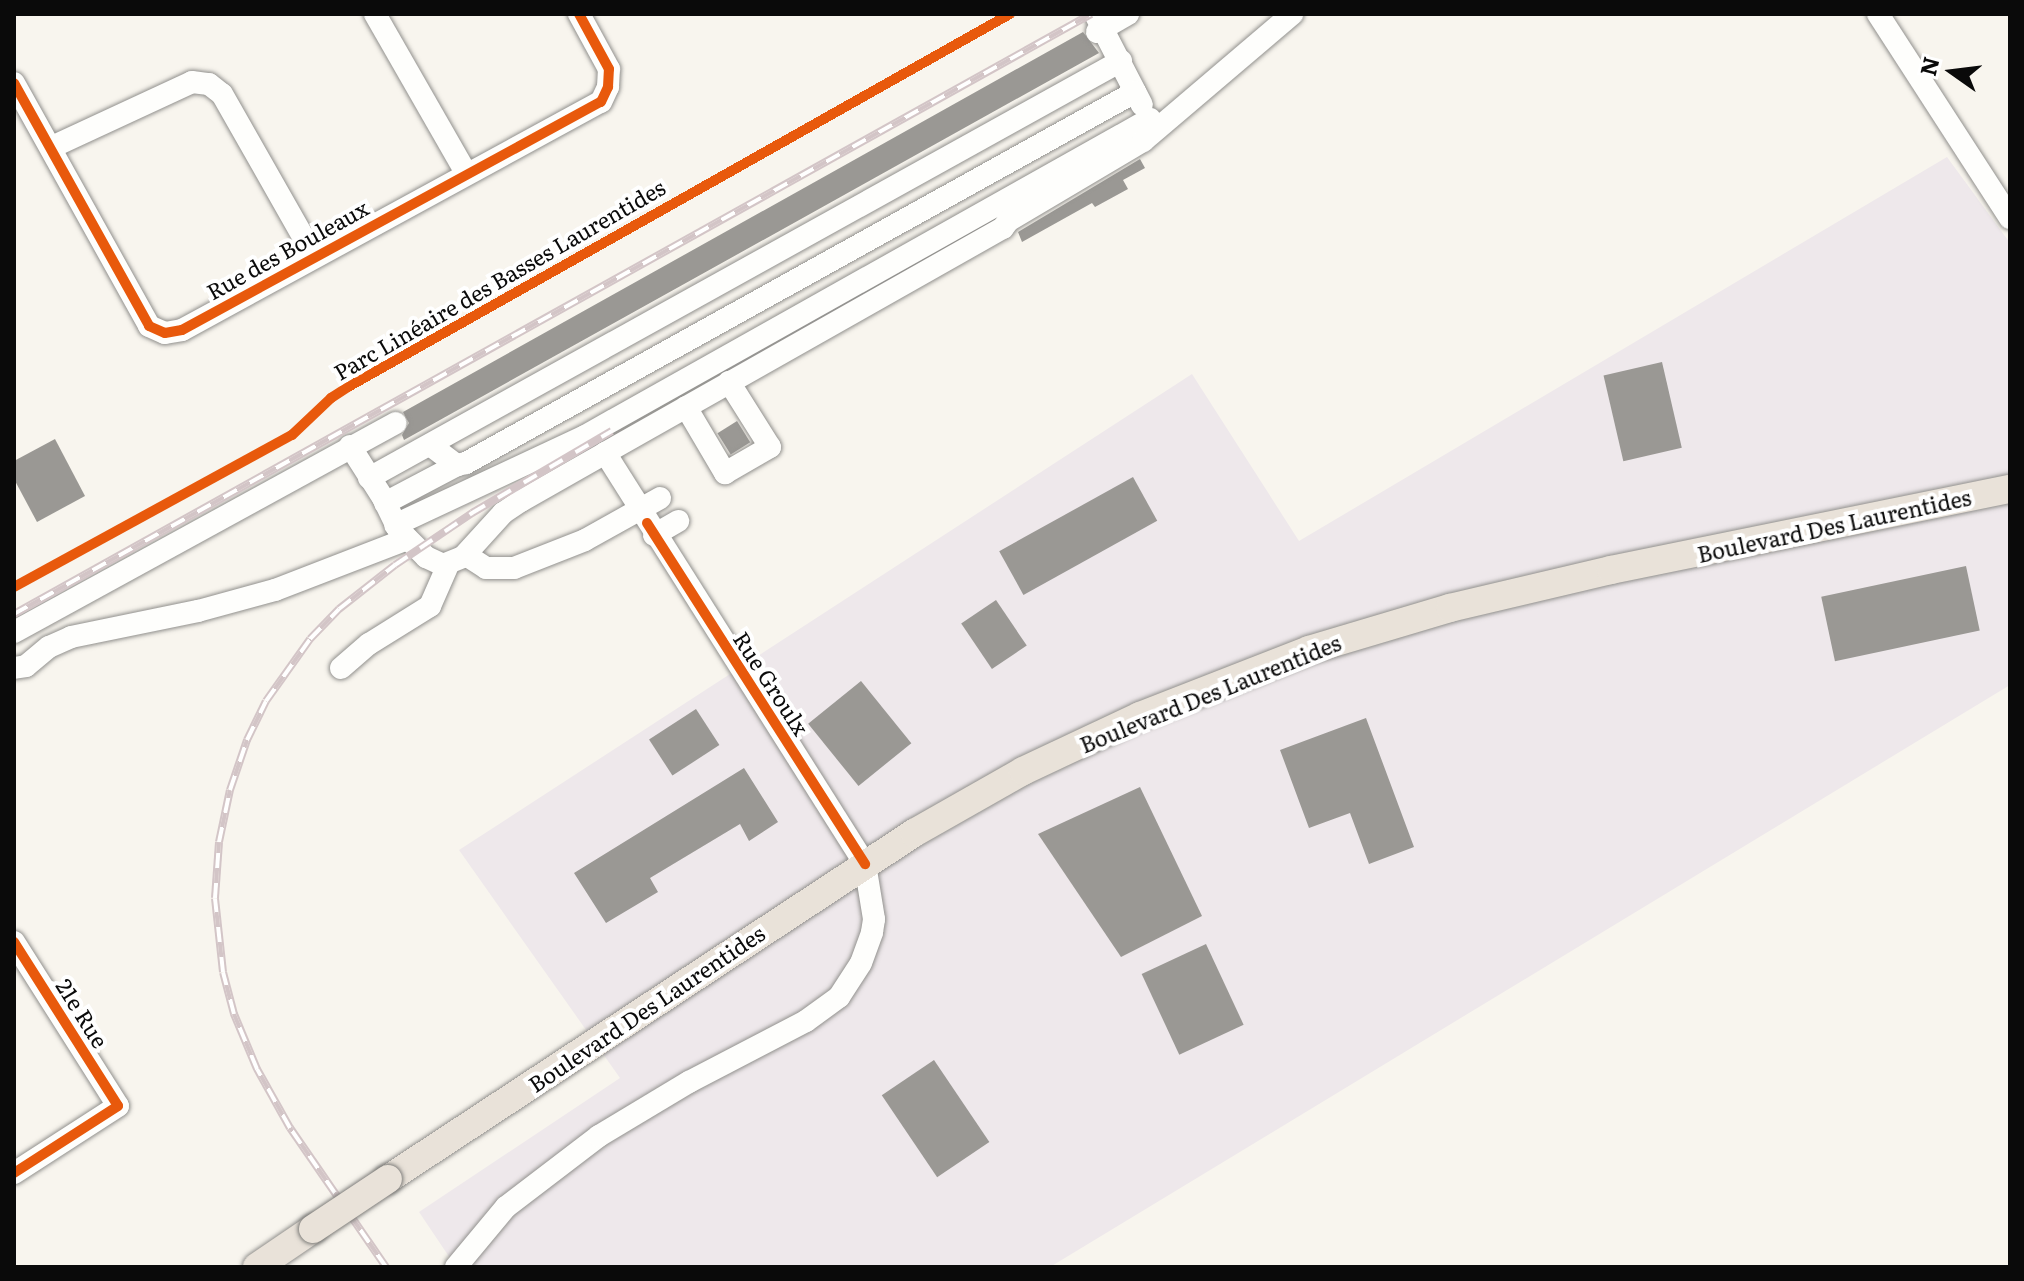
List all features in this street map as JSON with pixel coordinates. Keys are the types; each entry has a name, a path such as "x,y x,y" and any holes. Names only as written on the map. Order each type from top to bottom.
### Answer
{"main road":[{"name":"Boulevard Des Laurentides","path":"257,1267 865,864 953,811 1078,744 1145,714 1309,650 1524,590 2010,489"}],"street":[{"path":"375,14 466,173"},
{"name":"Rue des Bouleaux","path":"14,83 149,326 165,333 182,330 601,102 608,87 609,69 579,14"},
{"path":"1128,14 1098,25 1121,61 1153,124"},
{"path":"341,668 369,644 430,606 457,560 503,513 1003,228 1008,221 1079,180 1292,14"},
{"path":"1878,14 2010,218"},
{"path":"369,478 1121,61"},
{"path":"52,147 192,82 209,84 222,94 314,256"},
{"path":"385,503 1135,92"},
{"path":"14,668 26,666 49,647 71,637 198,611 275,590 401,532 585,436 1153,124"},
{"path":"686,407 725,473 770,447 729,382"},
{"path":"14,632 395,423"},
{"path":"430,445 457,465"},
{"path":"350,446 401,532 426,557 457,560 486,568 514,568 585,540 647,523 678,521"},
{"name":"Rue Groulx","path":"605,453 865,864"},
{"path":"647,523 660,498"},
{"path":"456,1267 506,1207 599,1136 689,1082 806,1021 839,997 861,963 872,932 874,919 865,864"},
{"name":"21e Rue","path":"14,942 118,1106 14,1173"}],"shaded area":[{"path":"1947,157 2010,243 2010,685 1050,1267 456,1267 419,1212 620,1078 459,850 1192,374 1299,541"}],"building":[{"path":"1083,32 1099,53 404,440 402,435 409,423 403,412"},
{"path":"1140,159 1145,168 1123,180 1128,189 1095,207 1092,203 1022,242 1018,232"},
{"path":"1662,362 1682,448 1623,461 1604,375"},
{"path":"737,421 750,442 731,454 717,433"},
{"path":"55,439 85,496 37,522 14,479 14,461"},
{"path":"1133,477 1157,521 1023,595 999,551"},
{"path":"1966,566 1980,631 1835,661 1821,597"},
{"path":"996,600 1027,646 992,669 961,623"},
{"path":"861,681 911,743 858,786 808,724"},
{"path":"696,709 719,745 672,776 649,739"},
{"path":"1366,718 1414,847 1369,864 1350,813 1309,828 1280,750"},
{"path":"744,768 778,822 749,841 740,824 650,878 658,892 606,923 574,873"},
{"path":"1140,787 1202,916 1121,957 1038,834"},
{"path":"1206,944 1244,1025 1179,1055 1142,974"},
{"path":"934,1060 989,1142 937,1177 882,1095"}],"railway":[{"path":"14,614 1091,14"},
{"path":"386,1267 290,1128 257,1069 234,1014 223,972 215,898 219,842 230,790 247,740 266,701 310,639 339,609 395,565 472,513 612,431"}],"cycle path":[{"path":"14,83 149,326 165,333 182,330 601,102 608,87 609,69 579,14"},
{"name":"Parc Linéaire des Basses Laurentides","path":"14,587 292,435 331,398 348,387 1010,14"},
{"path":"647,523 865,864"},
{"path":"14,942 118,1106 14,1173"}]}
